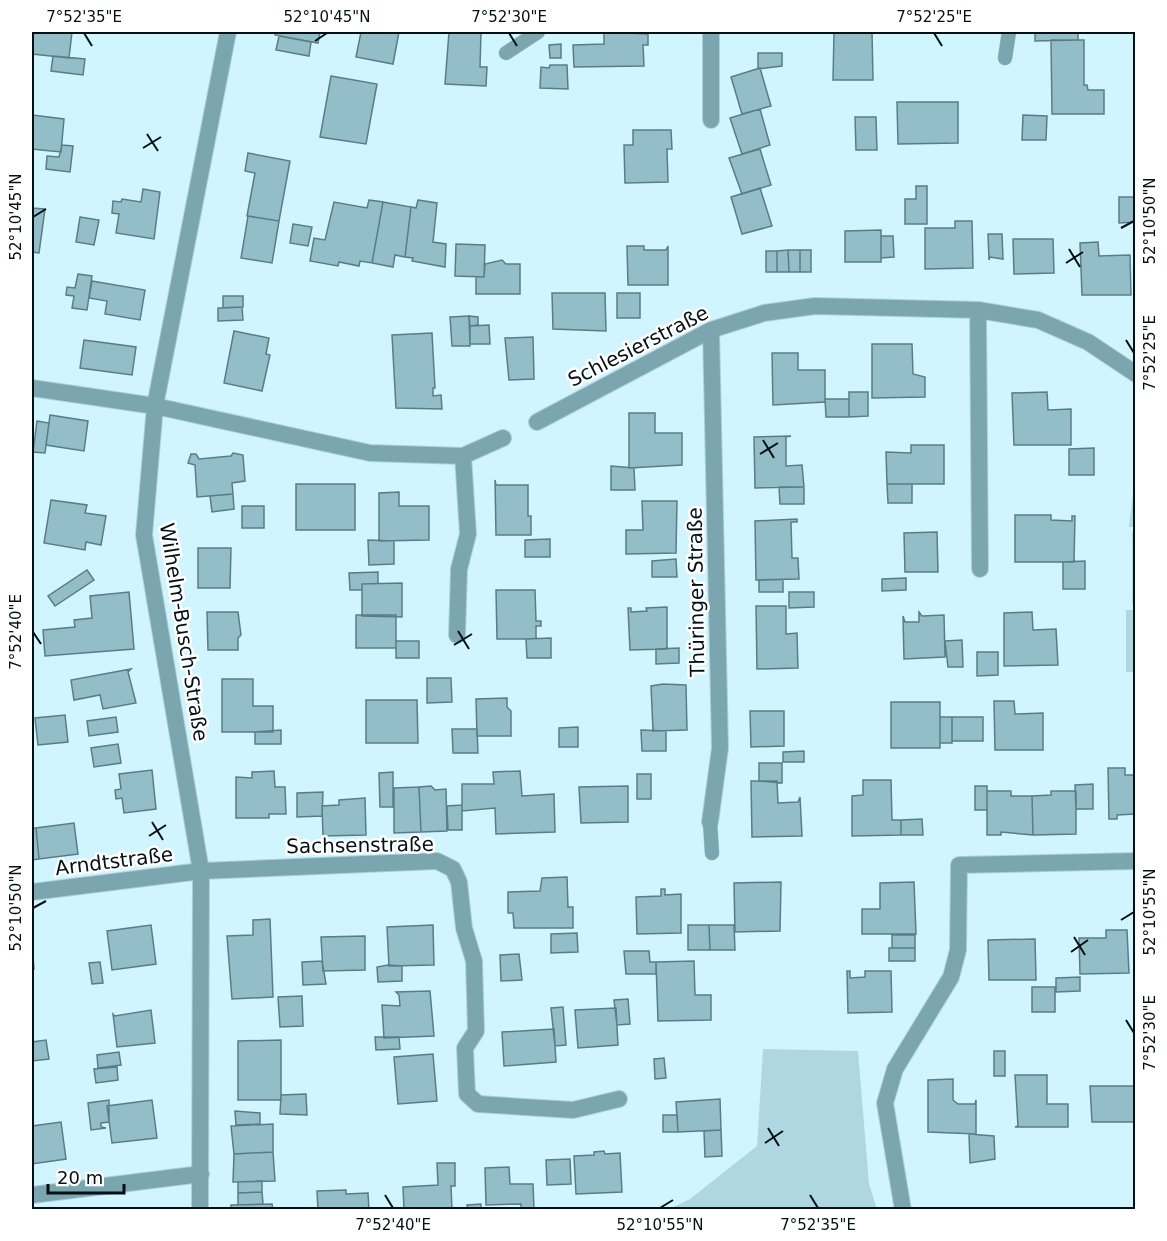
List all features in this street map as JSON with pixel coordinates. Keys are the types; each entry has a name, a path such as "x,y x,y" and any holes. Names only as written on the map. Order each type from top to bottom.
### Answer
{"street":[{"name":"Wilhelm-Busch-Straße","path":"200,1209 201,871 144,535 154,406 228,32"},
{"path":"711,32 711,120"},
{"name":"Schlesierstraße","path":"537,422 711,330 764,313 815,306 978,310 1038,320 1088,342 1136,374"},
{"path":"978,310 980,569"},
{"name":"Thüringer Straße","path":"710,822 720,748 711,330"},
{"path":"32,388 154,406 370,453 463,456 503,438"},
{"path":"457,635 459,569 468,534 463,456"},
{"name":"Sachsenstraße","path":"201,871 437,861 453,869 459,882 464,928 474,962 476,1031 465,1048 467,1094 478,1104 573,1110 619,1099"},
{"path":"903,1209 885,1104 895,1069 951,977 958,950 959,865 1136,861"},
{"name":"Arndtstraße","path":"32,892 201,871"},
{"path":"32,1195 201,1174"}],"lane":[{"path":"506,52 538,32"},
{"path":"1005,58 1008,32"},
{"name":"Thüringer Straße","path":"710,822 712,853"}],"shaded area":[{"path":"1135,476 1135,527 1129,527"},
{"path":"1132,532 1136,532 1135,605 1132,605"},
{"path":"1126,610 1135,610 1135,672 1126,672"},
{"path":"763,1049 858,1051 869,1184 877,1209 669,1209 690,1199 757,1146"}],"building":[{"path":"32,32 72,32 69,58 32,54"},
{"path":"275,32 320,32 318,43 275,35"},
{"path":"361,32 399,32 393,64 356,57"},
{"path":"449,32 481,32 480,67 487,67 486,86 445,84"},
{"path":"604,32 648,34 648,45 643,45 644,66 574,67 573,45 604,44"},
{"path":"834,32 872,32 873,80 833,80"},
{"path":"1035,32 1078,32 1078,40 1035,41"},
{"path":"279,36 311,42 309,56 276,50"},
{"path":"1051,40 1084,40 1084,85 1087,85 1088,90 1104,90 1104,114 1052,114"},
{"path":"561,44 561,58 550,58 549,45"},
{"path":"758,53 782,53 782,66 758,69"},
{"path":"53,56 85,59 83,75 51,71"},
{"path":"550,65 567,65 568,89 540,88 541,67 549,68"},
{"path":"760,68 771,106 742,114 731,77"},
{"path":"331,76 377,84 366,144 320,137"},
{"path":"897,102 958,102 958,143 898,144"},
{"path":"760,109 770,145 742,154 730,118"},
{"path":"32,115 64,119 61,152 32,149"},
{"path":"1023,115 1047,116 1046,140 1022,140"},
{"path":"855,117 876,117 877,150 856,150"},
{"path":"633,130 671,130 672,149 667,149 668,182 625,183 624,145 633,145"},
{"path":"62,145 73,146 70,172 46,169 47,156 59,157"},
{"path":"760,149 771,185 742,194 729,158"},
{"path":"248,153 290,161 279,221 247,216 255,173 245,171"},
{"path":"916,186 927,186 927,224 905,224 905,199 916,199"},
{"path":"760,188 772,226 742,234 731,197"},
{"path":"143,189 160,192 154,239 116,233 119,214 112,213 113,201 121,202 122,199 141,202"},
{"path":"1119,197 1136,197 1136,222 1119,223"},
{"path":"369,200 383,202 372,263 360,261 359,266 339,262 338,266 310,261 314,238 325,240 334,202 367,208"},
{"path":"418,200 437,203 433,242 446,244 445,267 412,261 413,258 405,257 411,207 416,208"},
{"path":"383,202 411,207 405,257 395,255 393,267 372,263"},
{"path":"32,208 45,209 39,253 32,252"},
{"path":"248,216 279,221 272,263 241,258"},
{"path":"80,217 99,220 94,245 76,242"},
{"path":"955,221 972,221 973,268 925,269 925,228 955,228"},
{"path":"293,224 312,227 308,246 290,243"},
{"path":"881,230 881,262 845,262 845,231"},
{"path":"988,234 1002,234 1003,259 990,257 989,260"},
{"path":"881,236 893,236 894,257 881,258"},
{"path":"1013,239 1053,239 1054,273 1014,274"},
{"path":"1098,242 1099,256 1130,255 1131,295 1082,295 1080,243"},
{"path":"456,244 485,245 484,277 455,276"},
{"path":"627,246 644,246 644,250 666,250 668,246 668,285 628,285"},
{"path":"788,250 789,272 777,272 777,251"},
{"path":"788,250 800,250 800,272 789,272"},
{"path":"800,250 811,250 811,272 800,272"},
{"path":"766,251 777,251 777,272 766,272"},
{"path":"502,260 506,264 520,264 520,294 476,294 476,277 484,277 485,264"},
{"path":"78,274 92,276 87,310 72,308 74,296 66,295 67,287 75,288"},
{"path":"92,281 145,290 140,320 105,314 107,301 89,298"},
{"path":"552,293 605,293 606,331 553,329"},
{"path":"617,293 640,293 640,318 617,318"},
{"path":"223,296 243,296 243,307 223,308"},
{"path":"242,307 243,320 218,321 218,308"},
{"path":"469,316 478,317 478,325 470,326"},
{"path":"469,316 470,346 452,346 450,317"},
{"path":"489,325 490,344 470,344 470,326"},
{"path":"234,331 269,338 266,354 270,355 262,391 224,383"},
{"path":"432,333 435,388 433,388 433,396 441,395 442,409 396,408 392,335"},
{"path":"533,337 534,379 509,380 505,338"},
{"path":"84,340 136,347 132,375 80,368"},
{"path":"872,344 912,344 913,374 925,377 925,397 872,398"},
{"path":"772,353 798,353 798,370 825,370 825,402 773,405"},
{"path":"849,392 868,392 868,416 849,417"},
{"path":"1047,392 1048,410 1071,409 1071,445 1014,445 1012,393"},
{"path":"825,399 849,399 849,417 826,417"},
{"path":"629,413 655,413 655,433 682,433 682,465 629,468"},
{"path":"50,415 88,421 84,451 46,445"},
{"path":"37,421 49,423 45,453 33,452"},
{"path":"791,436 786,437 786,466 802,465 804,487 755,488 754,437"},
{"path":"911,445 944,445 944,484 887,484 886,452 911,453"},
{"path":"1094,448 1094,475 1069,475 1069,449"},
{"path":"233,453 243,455 245,481 232,483 233,494 197,497 195,465 188,463 191,454 196,454 199,459 231,456"},
{"path":"611,466 634,468 635,490 611,490"},
{"path":"495,480 496,485 528,485 528,516 531,516 531,535 496,535"},
{"path":"296,484 355,484 355,530 296,530"},
{"path":"887,484 912,484 912,503 888,503"},
{"path":"779,487 804,487 804,504 780,504"},
{"path":"399,492 399,506 429,506 429,540 379,541 379,493"},
{"path":"233,494 234,509 212,512 210,496"},
{"path":"51,500 87,505 85,513 106,516 101,545 86,542 85,550 44,543"},
{"path":"642,501 677,501 676,553 626,554 626,530 643,530"},
{"path":"242,506 264,506 264,528 242,528"},
{"path":"1015,515 1051,515 1051,520 1072,521 1072,516 1075,516 1074,562 1015,562"},
{"path":"797,519 797,522 791,522 792,558 798,558 799,579 756,580 755,521"},
{"path":"937,532 938,572 905,572 904,533"},
{"path":"550,539 550,557 525,557 525,540"},
{"path":"368,540 394,541 394,564 369,565"},
{"path":"198,548 231,548 230,588 198,588"},
{"path":"676,559 677,577 652,577 652,561"},
{"path":"1085,561 1085,589 1063,589 1063,562"},
{"path":"87,570 94,580 55,606 48,596"},
{"path":"378,572 378,584 362,584 362,590 350,590 349,573"},
{"path":"906,578 906,590 882,591 882,579"},
{"path":"759,580 783,580 783,592 759,592"},
{"path":"402,583 402,617 362,616 362,584"},
{"path":"496,590 535,590 536,621 541,621 541,626 536,626 536,639 497,639"},
{"path":"129,592 134,649 45,656 43,630 75,627 74,620 92,618 90,596"},
{"path":"789,592 814,592 814,607 789,608"},
{"path":"756,606 786,606 786,634 797,633 798,668 757,669"},
{"path":"667,607 667,649 630,650 628,608 631,608 631,612 647,611 646,608"},
{"path":"207,612 238,612 241,635 238,638 238,650 208,650"},
{"path":"919,612 922,616 944,615 945,657 904,659 903,616 905,622 919,622"},
{"path":"1032,612 1033,630 1056,629 1058,665 1004,666 1004,613"},
{"path":"356,615 396,615 396,648 356,648"},
{"path":"551,638 551,658 527,658 526,639"},
{"path":"962,640 963,667 948,667 945,641"},
{"path":"396,641 419,641 419,658 396,658"},
{"path":"679,648 679,663 656,664 656,649"},
{"path":"977,652 998,652 998,675 977,676"},
{"path":"131,669 128,672 136,703 103,709 100,695 74,700 71,680"},
{"path":"427,678 451,678 452,702 427,703"},
{"path":"222,679 253,679 253,706 273,706 273,732 222,732"},
{"path":"686,685 687,730 653,731 651,686"},
{"path":"507,698 507,707 511,711 511,736 477,736 476,699"},
{"path":"366,700 417,700 418,743 366,743"},
{"path":"994,701 1014,701 1015,714 1043,713 1043,750 995,750"},
{"path":"891,702 940,702 940,748 891,748"},
{"path":"750,711 784,711 784,746 751,747"},
{"path":"65,715 68,742 38,745 35,718"},
{"path":"116,717 118,732 89,736 87,721"},
{"path":"940,717 952,717 952,743 940,743"},
{"path":"952,717 983,717 983,741 952,741"},
{"path":"578,727 578,747 559,747 559,728"},
{"path":"452,729 477,729 478,753 453,753"},
{"path":"281,730 281,744 255,744 255,732"},
{"path":"641,730 666,731 666,751 642,751"},
{"path":"118,744 121,763 94,767 91,748"},
{"path":"804,751 804,762 783,762 783,752"},
{"path":"759,763 782,763 782,783 759,781"},
{"path":"1108,768 1125,768 1125,775 1136,775 1136,818 1135,814 1117,815 1117,819 1109,819"},
{"path":"152,770 156,809 124,813 122,798 116,799 115,790 121,789 119,774"},
{"path":"274,771 275,787 285,787 286,814 269,814 269,818 236,818 236,777 252,778 252,772"},
{"path":"520,771 522,796 554,794 555,832 496,834 495,808 462,811 462,784 494,784 493,772"},
{"path":"393,772 393,807 380,807 379,773"},
{"path":"637,774 651,774 651,799 637,799"},
{"path":"863,780 891,780 892,820 901,820 901,835 852,836 852,796 863,795"},
{"path":"751,781 777,781 778,803 798,802 800,797 802,836 752,837"},
{"path":"1093,784 1093,809 1076,809 1075,785"},
{"path":"431,786 435,790 446,789 447,831 421,832 419,787"},
{"path":"628,786 628,822 581,823 579,787"},
{"path":"975,786 987,786 987,810 975,810"},
{"path":"419,787 421,832 394,833 394,788"},
{"path":"987,791 1011,791 1011,796 1032,796 1033,835 1001,832 1001,835 987,835"},
{"path":"1051,791 1076,791 1076,834 1033,835 1032,796 1051,795"},
{"path":"323,792 322,816 297,817 297,793"},
{"path":"365,798 366,835 323,836 322,806 339,805 339,800"},
{"path":"462,805 462,830 448,830 447,806"},
{"path":"922,819 923,835 901,835 901,820"},
{"path":"74,823 78,854 39,859 36,828"},
{"path":"32,828 36,828 39,859 32,860"},
{"path":"567,877 568,907 573,907 573,928 514,928 513,913 508,913 508,892 540,891 542,878"},
{"path":"781,882 780,931 735,932 734,883"},
{"path":"914,882 916,934 862,934 862,909 880,909 880,883"},
{"path":"661,889 665,889 665,895 681,894 681,933 637,934 636,897 661,896"},
{"path":"270,919 273,997 232,999 227,936 253,935 253,920"},
{"path":"151,925 156,964 112,970 107,931"},
{"path":"433,925 434,965 389,966 387,927"},
{"path":"688,925 709,925 710,950 688,950"},
{"path":"709,925 734,925 735,950 710,950"},
{"path":"1106,930 1127,930 1129,973 1080,974 1079,938 1106,938"},
{"path":"577,933 578,952 551,953 551,934"},
{"path":"892,935 915,935 915,948 892,948"},
{"path":"365,936 365,970 323,971 321,937"},
{"path":"1035,939 1036,980 989,980 988,940"},
{"path":"32,944 34,969 32,969"},
{"path":"889,948 915,948 915,961 889,961"},
{"path":"624,951 649,951 650,962 656,962 656,974 626,974"},
{"path":"519,954 522,980 501,981 500,955"},
{"path":"322,961 326,984 303,985 302,962"},
{"path":"694,961 695,995 711,995 711,1020 658,1021 656,962"},
{"path":"100,962 103,983 92,984 89,963"},
{"path":"402,966 402,981 378,982 377,967"},
{"path":"847,971 850,971 850,978 865,977 865,971 891,971 892,1012 848,1013"},
{"path":"1080,977 1080,991 1056,992 1056,978"},
{"path":"1032,987 1055,987 1055,1012 1032,1012"},
{"path":"430,991 434,1036 384,1038 382,1005 400,1006 399,995 396,992"},
{"path":"302,996 303,1026 280,1027 278,997"},
{"path":"628,999 630,1024 617,1025 614,1000"},
{"path":"563,1007 566,1045 555,1046 551,1008"},
{"path":"616,1008 618,1045 578,1048 575,1010"},
{"path":"151,1010 155,1043 117,1047 113,1014 115,1016"},
{"path":"554,1029 556,1062 504,1066 502,1032"},
{"path":"375,1037 399,1037 400,1049 376,1050"},
{"path":"46,1040 49,1059 32,1061 32,1042"},
{"path":"281,1040 281,1100 238,1100 238,1041"},
{"path":"994,1051 1005,1051 1005,1076 994,1076"},
{"path":"119,1052 121,1065 98,1068 97,1055"},
{"path":"433,1054 437,1101 398,1104 394,1057"},
{"path":"664,1058 666,1078 655,1079 654,1059"},
{"path":"117,1067 118,1080 96,1083 94,1069"},
{"path":"1015,1075 1047,1075 1047,1104 1068,1104 1068,1127 1015,1127 1018,1126"},
{"path":"953,1079 953,1100 958,1104 975,1104 976,1100 976,1134 928,1132 928,1080"},
{"path":"1090,1086 1136,1086 1136,1122 1092,1122"},
{"path":"306,1094 307,1115 280,1114 281,1095"},
{"path":"720,1099 721,1130 678,1132 676,1102"},
{"path":"109,1100 109,1122 101,1123 101,1127 106,1128 91,1130 88,1103"},
{"path":"152,1100 157,1138 112,1143 107,1106"},
{"path":"235,1111 260,1113 260,1124 236,1125"},
{"path":"663,1115 677,1115 678,1132 663,1132"},
{"path":"61,1122 66,1159 32,1164 32,1126"},
{"path":"273,1124 273,1152 234,1154 231,1126"},
{"path":"721,1130 722,1156 705,1157 704,1131"},
{"path":"969,1134 994,1136 995,1159 970,1163"},
{"path":"604,1151 605,1154 620,1153 622,1192 576,1194 574,1156 594,1155 594,1152"},
{"path":"273,1152 275,1181 233,1182 234,1154"},
{"path":"570,1159 571,1184 547,1185 546,1160"},
{"path":"437,1163 455,1163 455,1186 451,1186 452,1210 404,1210 403,1187 438,1185"},
{"path":"509,1167 510,1184 533,1184 534,1210 521,1209 521,1204 486,1205 485,1168"},
{"path":"262,1181 262,1192 238,1193 238,1182"},
{"path":"346,1190 346,1194 368,1193 369,1210 318,1210 317,1191"},
{"path":"262,1192 263,1204 238,1205 238,1193"},
{"path":"272,1204 273,1210 231,1210 231,1205"},
{"path":"481,1204 481,1210 468,1210 467,1205"}]}
